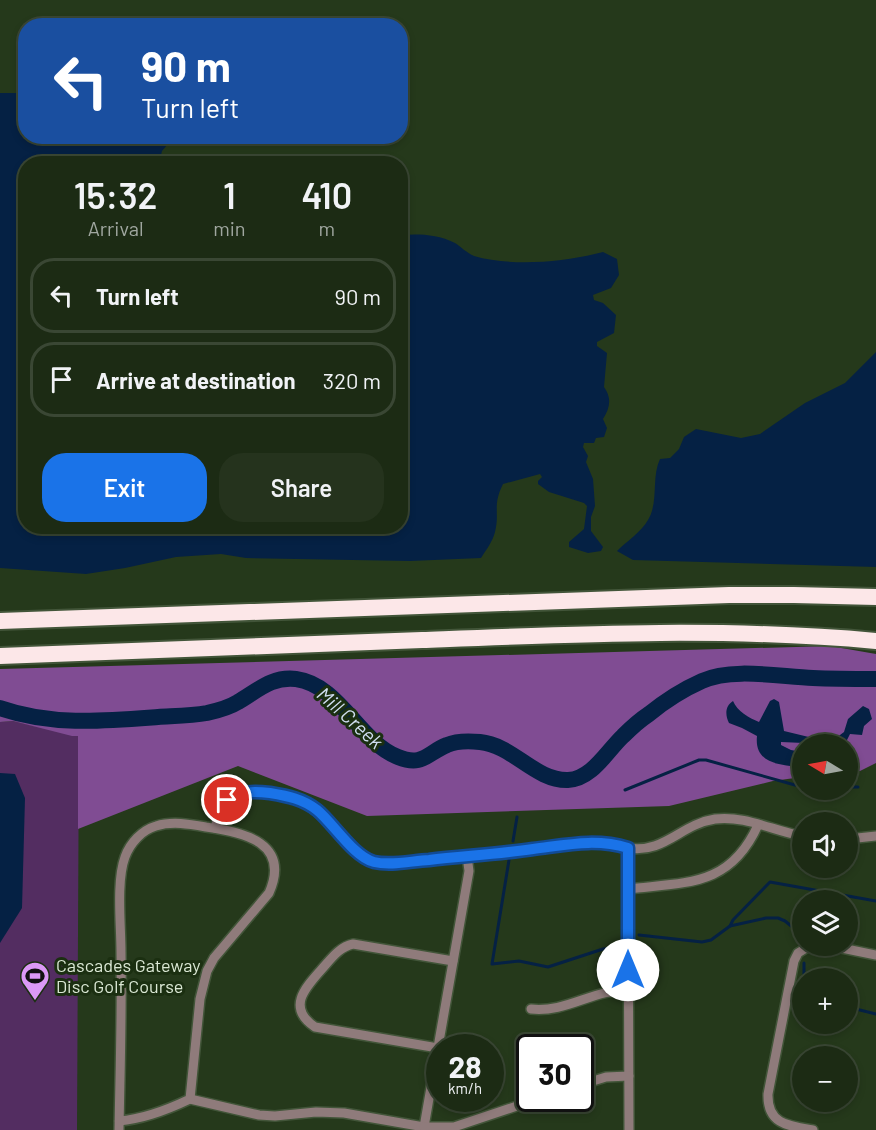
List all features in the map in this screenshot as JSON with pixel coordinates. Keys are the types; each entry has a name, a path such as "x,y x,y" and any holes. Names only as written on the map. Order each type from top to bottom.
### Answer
{"highway":[{"path":"0,621 729,595 876,597"},
{"path":"0,656 693,631 790,634 876,641"}],"street":[{"path":"215,828 218,815 227,800 236,794 263,792 287,795 315,809 353,848 373,862 388,863 467,856 536,849 566,843 600,842 648,850 689,828 715,819 739,820 792,834"},
{"path":"190,1099 200,999 207,972 214,958 269,893 275,871 269,850 248,835 174,822 155,826 145,831 136,839 125,857 121,882 122,1027 119,1126 190,1099 259,1115 344,1113 424,1127 454,1127 516,1106"},
{"path":"628,890 693,881 723,870 743,854 758,825"},
{"path":"858,838 876,836"},
{"path":"628,848 629,1130"},
{"path":"440,1034 469,871 467,856"},
{"path":"426,1046 315,1027 305,1019 300,1011 301,998 304,989 337,952 353,944 453,961"},
{"path":"858,951 876,955"},
{"path":"796,956 768,1105 772,1114 780,1122 813,1130"},
{"path":"531,1009 548,1011 615,990 628,990"},
{"path":"594,1081 606,1077 629,1076"},
{"path":"424,1127 427,1112"}],"shaded area":[{"path":"830,646 876,654 876,763 858,771 858,734 792,734 792,778 669,806 367,816 238,766 78,829 78,736 13,721 0,722 0,669"},
{"path":"13,721 79,736 77,1130 0,1130 0,722"}],"water":[{"path":"0,93 18,93 18,144 168,144 161,156 18,156 18,534 408,534 408,235 435,236 455,243 474,256 505,261 556,261 603,252 617,259 619,275 611,288 593,295 594,300 603,303 616,315 614,333 597,342 597,346 607,353 604,387 609,403 603,419 607,428 604,437 596,438 594,443 584,443 583,447 588,456 586,462 593,479 595,506 591,517 591,531 603,547 601,551 588,553 569,547 569,542 584,529 587,506 549,492 538,484 542,477 540,474 503,484 498,498 494,535 481,558 410,561 246,558 221,554 176,557 86,574 0,568"},
{"path":"876,352 876,567 633,560 617,551 648,520 653,506 657,466 660,459 670,458 679,449 684,437 696,429 741,438 760,434 805,403 845,383"},
{"path":"774,699 779,702 784,731 796,734 792,734 792,742 781,742 781,745 792,750 792,766 777,764 764,758 757,745 757,736 729,723 727,708 733,701 744,714 759,722 770,701"},
{"path":"863,706 869,709 872,719 864,726 862,735 841,734 848,719"},
{"path":"0,773 15,774 25,798 22,908 0,943"}],"waterway":[{"name":"Mill Creek","path":"0,708 39,718 78,721 195,715 231,706 272,682 296,679 311,683 325,692 384,750 406,760 419,760 451,744 480,742 503,749 545,775 568,780 592,770 629,730 662,704 688,688 714,677 728,674 757,674 876,679"},
{"path":"625,790 699,760 792,784"},
{"path":"513,841 517,817"},
{"path":"509,860 492,964 519,961 548,967 603,949 618,947"},
{"path":"730,926 733,920 770,882 876,901"},
{"path":"639,935 702,942 711,940 730,926 766,918 778,918 792,927"},
{"path":"804,963 804,968"},
{"path":"858,1010 876,1014"}],"place":[{"name":"Cascades Gateway Disc Golf Course","path":"35,1002"}],"route":[{"path":"227,800 236,794 263,792 287,795 302,801 329,821 353,848 373,862 388,863 467,856 536,849 566,843 600,842 628,848 628,970"}]}
